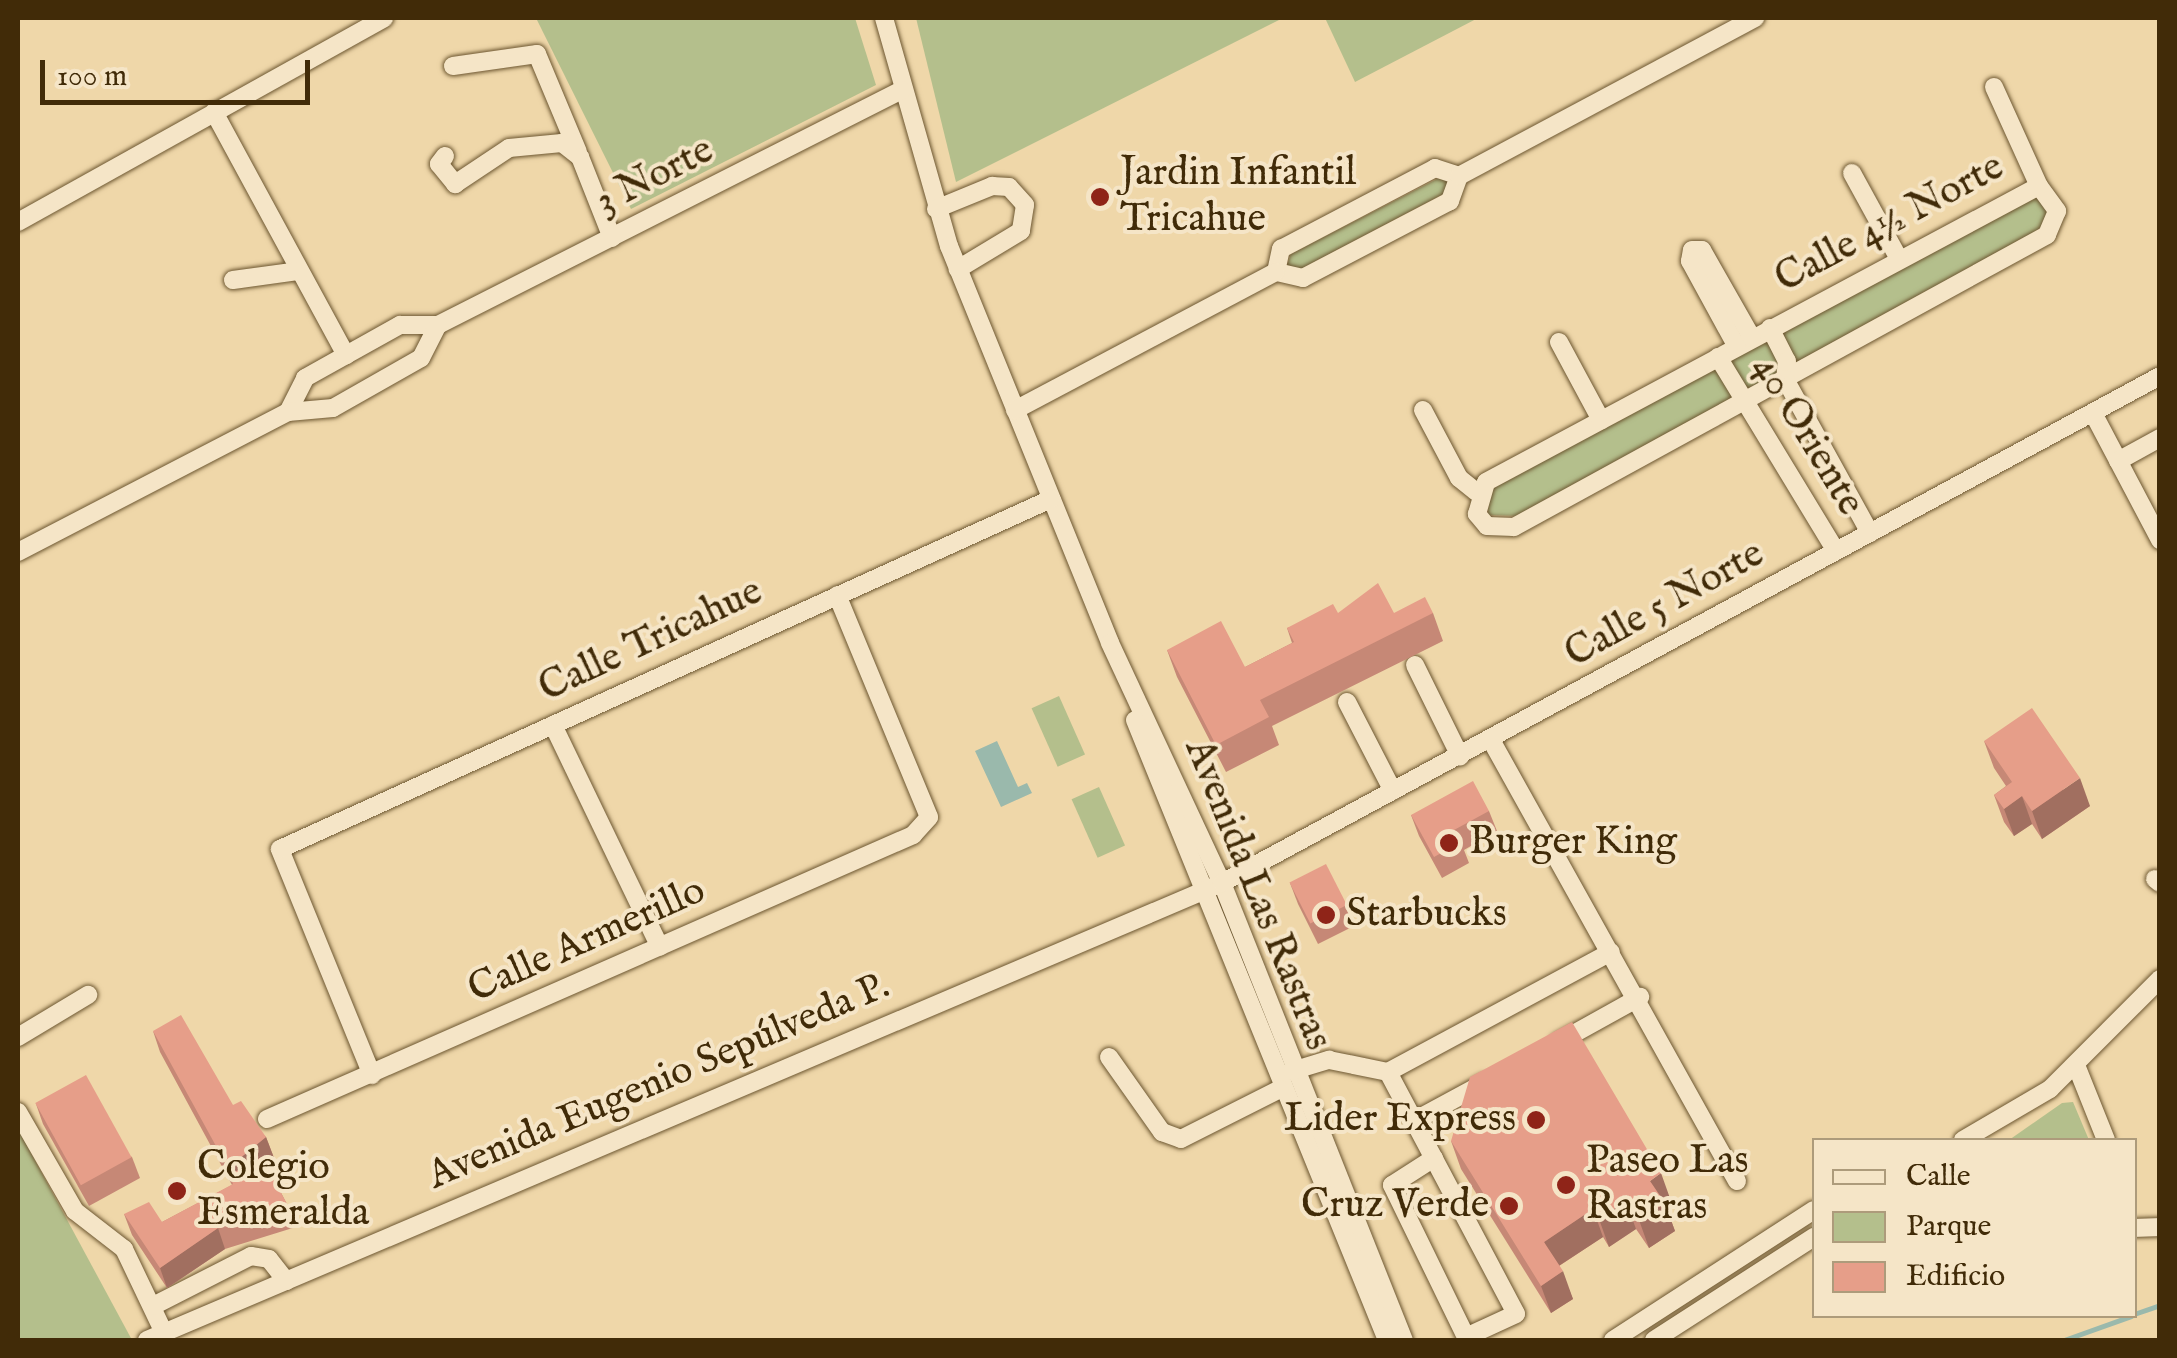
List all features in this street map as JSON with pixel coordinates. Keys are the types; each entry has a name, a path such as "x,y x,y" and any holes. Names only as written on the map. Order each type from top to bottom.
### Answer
{"street":[{"path":"18,222 384,18"},
{"name":"Avenida Las Rastras","path":"884,18 936,209 958,269 1110,644 1280,1089 1387,1340"},
{"path":"1276,272 1281,249 1436,168 1459,176 1755,18"},
{"path":"452,66 537,54 612,238"},
{"path":"1994,87 2039,186"},
{"name":"3 Norte","path":"288,412 305,378 400,325 438,325 902,90"},
{"path":"214,112 346,355"},
{"path":"445,156 439,164 454,184 509,148 543,139 580,158"},
{"path":"1852,173 1898,257"},
{"path":"1015,410 1276,272 1298,280 1368,244 1454,198 1459,176"},
{"path":"936,209 992,186 1010,187 1026,205 1020,231 958,269"},
{"name":"Calle 4½ Norte","path":"2039,186 2058,212 2047,235 1514,527 1481,521 1476,492 1898,257 2039,186"},
{"name":"40 Oriente","path":"1692,250 1702,250 1744,342 1690,261 1692,250"},
{"path":"233,280 299,271"},
{"name":"3 Norte","path":"18,552 288,412 334,408 421,358 438,325"},
{"name":"40 Oriente","path":"1770,328 1787,360 1784,380 1870,533"},
{"path":"1558,342 1600,420"},
{"name":"40 Oriente","path":"1718,358 1751,398 1836,552"},
{"name":"Calle 5 Norte","path":"1200,887 1222,883 1491,740 2160,376"},
{"path":"1423,410 1455,472 1476,492"},
{"path":"2093,413 2160,540"},
{"path":"2118,461 2160,438"},
{"name":"Calle Tricahue","path":"372,1075 280,849 1051,498"},
{"name":"Calle Armerillo","path":"268,1119 913,835 928,817 837,595"},
{"name":"Avenida Las Rastras","path":"1110,644 1222,883 1292,1071 1404,1340"},
{"path":"1415,665 1460,756"},
{"path":"1347,702 1393,791"},
{"path":"553,724 660,947"},
{"path":"1491,740 1610,952 1640,997 1737,1181"},
{"name":"Avenida Eugenio Sepúlveda P.","path":"155,1337 1200,887"},
{"path":"1292,1071 1329,1060 1388,1072 1610,952"},
{"path":"1989,1134 2076,1065 2160,980"},
{"path":"18,1037 88,995"},
{"path":"1536,1055 1640,997"},
{"path":"1109,1057 1162,1132 1182,1139 1280,1089"},
{"path":"2076,1065 2105,1138"},
{"path":"1388,1072 1434,1158 1516,1314 1466,1337 1392,1185 1434,1158"},
{"path":"1414,1121 1502,1073"},
{"path":"18,1112 76,1211 124,1249 153,1306 155,1337"},
{"path":"1612,1340 1812,1211"},
{"path":"1777,1234 1790,1252"},
{"path":"1654,1340 1812,1238"},
{"path":"153,1306 251,1256 269,1259 286,1280"},
{"path":"1671,1303 1684,1321"}],"green space":[{"path":"536,18 855,18 876,85 631,209"},
{"path":"916,18 1283,18 956,182"},
{"path":"1325,18 1478,18 1355,82"},
{"path":"1439,178 1448,179 1447,192 1299,270 1287,266 1291,254"},
{"path":"2036,196 2050,214 2042,230 1520,516 1488,515 1489,488"},
{"path":"1059,696 1085,754 1058,767 1032,708"},
{"path":"1099,787 1125,845 1098,858 1072,799"},
{"path":"2073,1102 2088,1138 2012,1138 2062,1103"},
{"path":"18,1129 132,1340 18,1340"}],"shaded area":[{"path":"997,741 1018,787 1027,783 1032,793 1001,807 975,751"}],"building":[{"path":"1378,583 1394,613 1425,597 1433,613 1260,700 1269,717 1216,745 1167,650 1221,621 1245,667 1294,642 1287,628 1333,604 1338,613"},
{"path":"2032,708 2080,778 2032,811 2022,796 2004,809 1994,795 2012,782 1984,741"},
{"path":"1473,781 1489,811 1454,830 1461,842 1434,857 1411,815"},
{"path":"1326,864 1347,905 1310,924 1289,883"},
{"path":"181,1015 233,1105 241,1101 266,1137 228,1168 153,1031"},
{"name":"Paseo Las Rastras","path":"1572,1022 1661,1173 1650,1181 1665,1203 1639,1220 1626,1201 1599,1219 1593,1209 1544,1242 1563,1271 1541,1286 1451,1141 1470,1077"},
{"path":"86,1075 132,1157 81,1185 35,1103"},
{"path":"262,1157 288,1206 218,1228 160,1268 124,1214 149,1202 162,1222 233,1184 229,1175"}],"waterway":[{"path":"2137,1313 2160,1305"},
{"path":"2064,1340 2125,1318"}],"place":[{"name":"Jardin Infantil Tricahue","path":"1100,197"},
{"name":"Burger King","path":"1449,843"},
{"name":"Starbucks","path":"1326,915"},
{"name":"Lider Express","path":"1536,1120"},
{"name":"Paseo Las Rastras","path":"1566,1185"},
{"name":"Colegio Esmeralda","path":"177,1191"},
{"name":"Cruz Verde","path":"1509,1206"}]}
